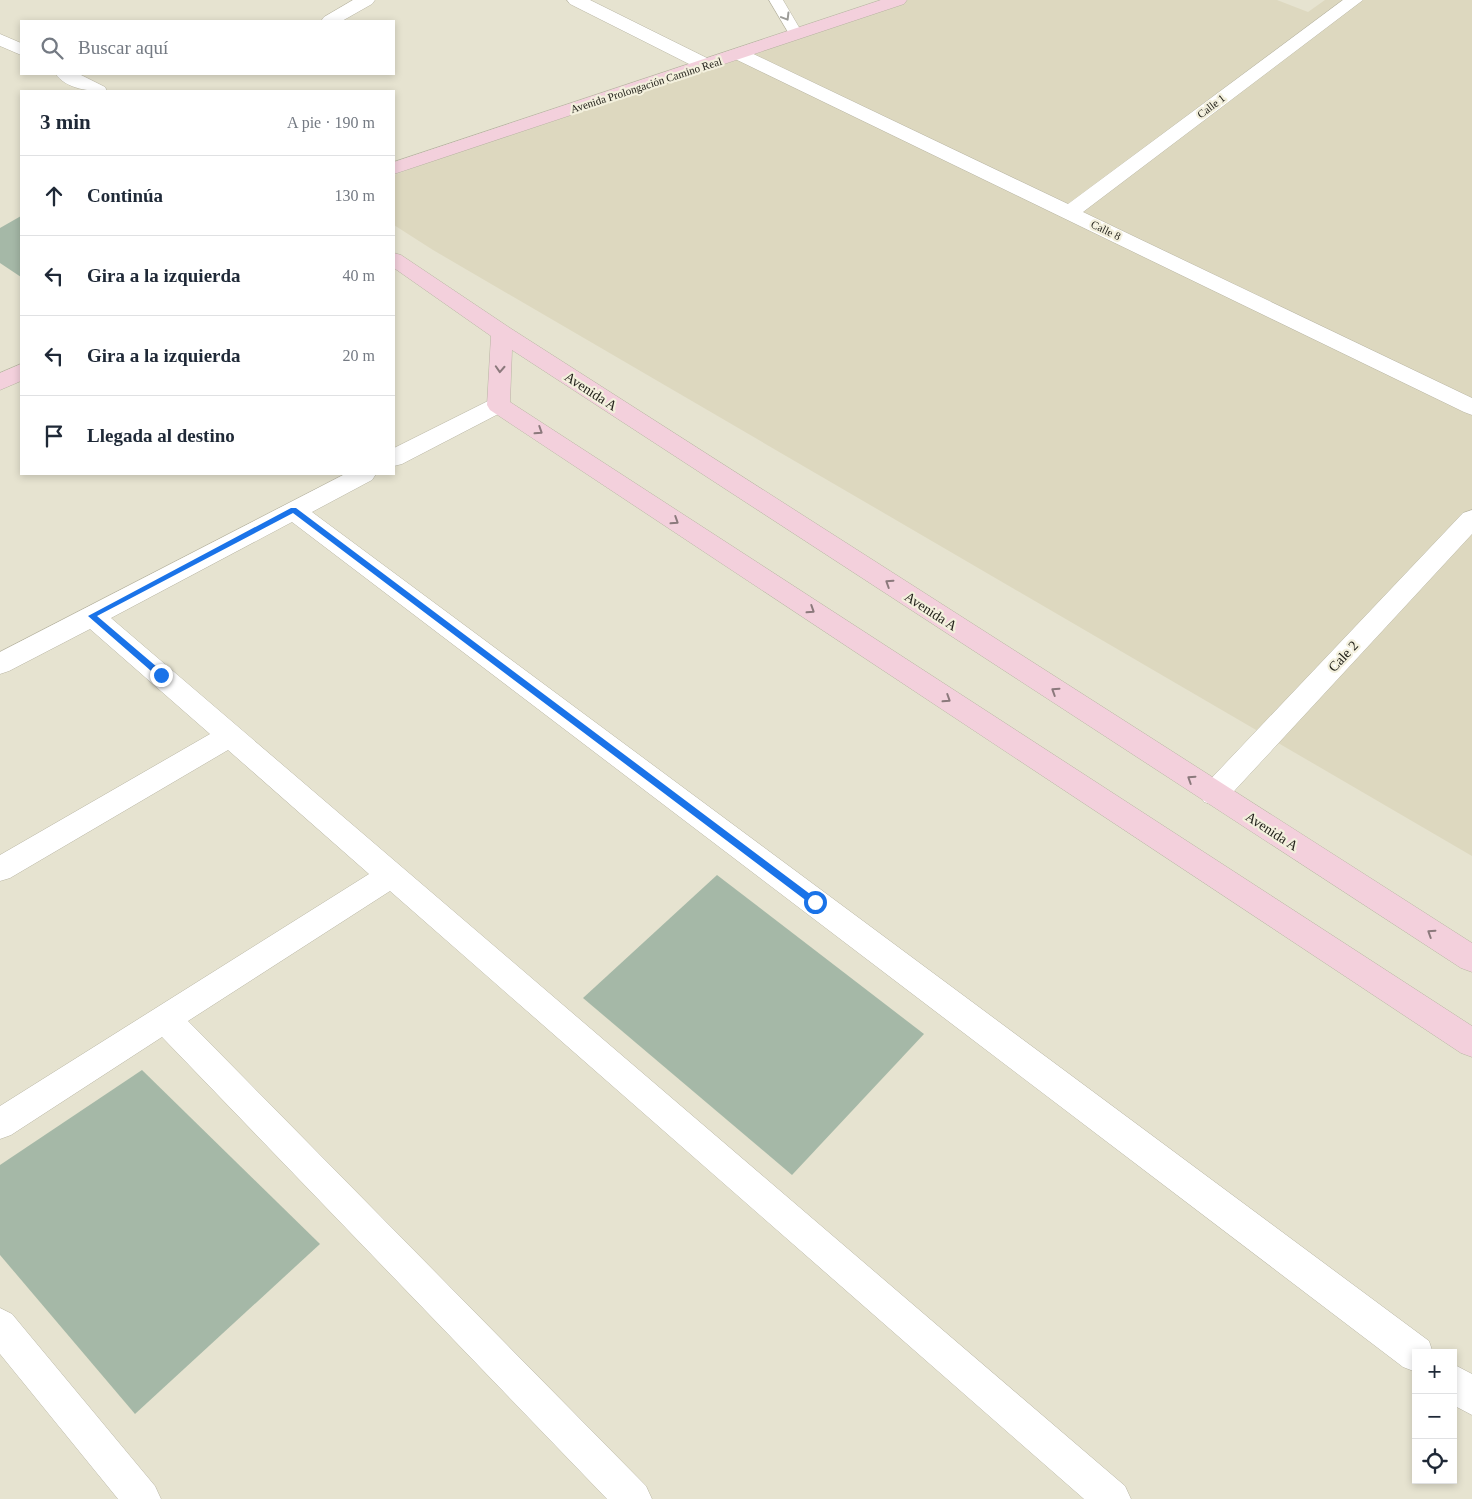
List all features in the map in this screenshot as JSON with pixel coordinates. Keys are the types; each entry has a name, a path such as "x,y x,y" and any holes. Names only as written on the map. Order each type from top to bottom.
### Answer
{"street":[{"path":"332,20 366,0"},
{"path":"576,0 706,65"},
{"name":"Avenida Prolongación Camino Real","path":"395,168 898,0"},
{"name":"Calle 1","path":"1068,213 1354,0"},
{"path":"0,39 20,49"},
{"name":"Calle 8","path":"739,54 1472,407"},
{"path":"67,75 96,90"},
{"name":"Avenida A","path":"395,260 502,333 1472,959"},
{"path":"498,405 502,333"},
{"path":"0,383 20,372"},
{"path":"395,457 498,405"},
{"path":"498,405 1472,1043"},
{"path":"0,664 362,475"},
{"path":"293,510 1412,1351"},
{"name":"Cale 2","path":"1214,794 1472,519"},
{"path":"92,616 1112,1499"},
{"path":"0,869 230,735"},
{"path":"0,1124 392,875"},
{"path":"165,1019 633,1499"},
{"path":"0,1326 142,1499"},
{"path":"1457,1385 1472,1396"}],"lane":[{"path":"776,0 796,34"}],"shaded area":[{"path":"901,0 1277,0 1308,12 1325,0 1472,0 1472,856 433,250 395,226 395,175 777,35"}],"green space":[{"path":"20,217 20,276 0,263 0,228"},
{"path":"717,875 924,1034 792,1175 583,998"},
{"path":"142,1070 320,1244 135,1414 0,1255 0,1165"}],"route":[{"path":"161,675 92,616 293,510 815,902"}]}
